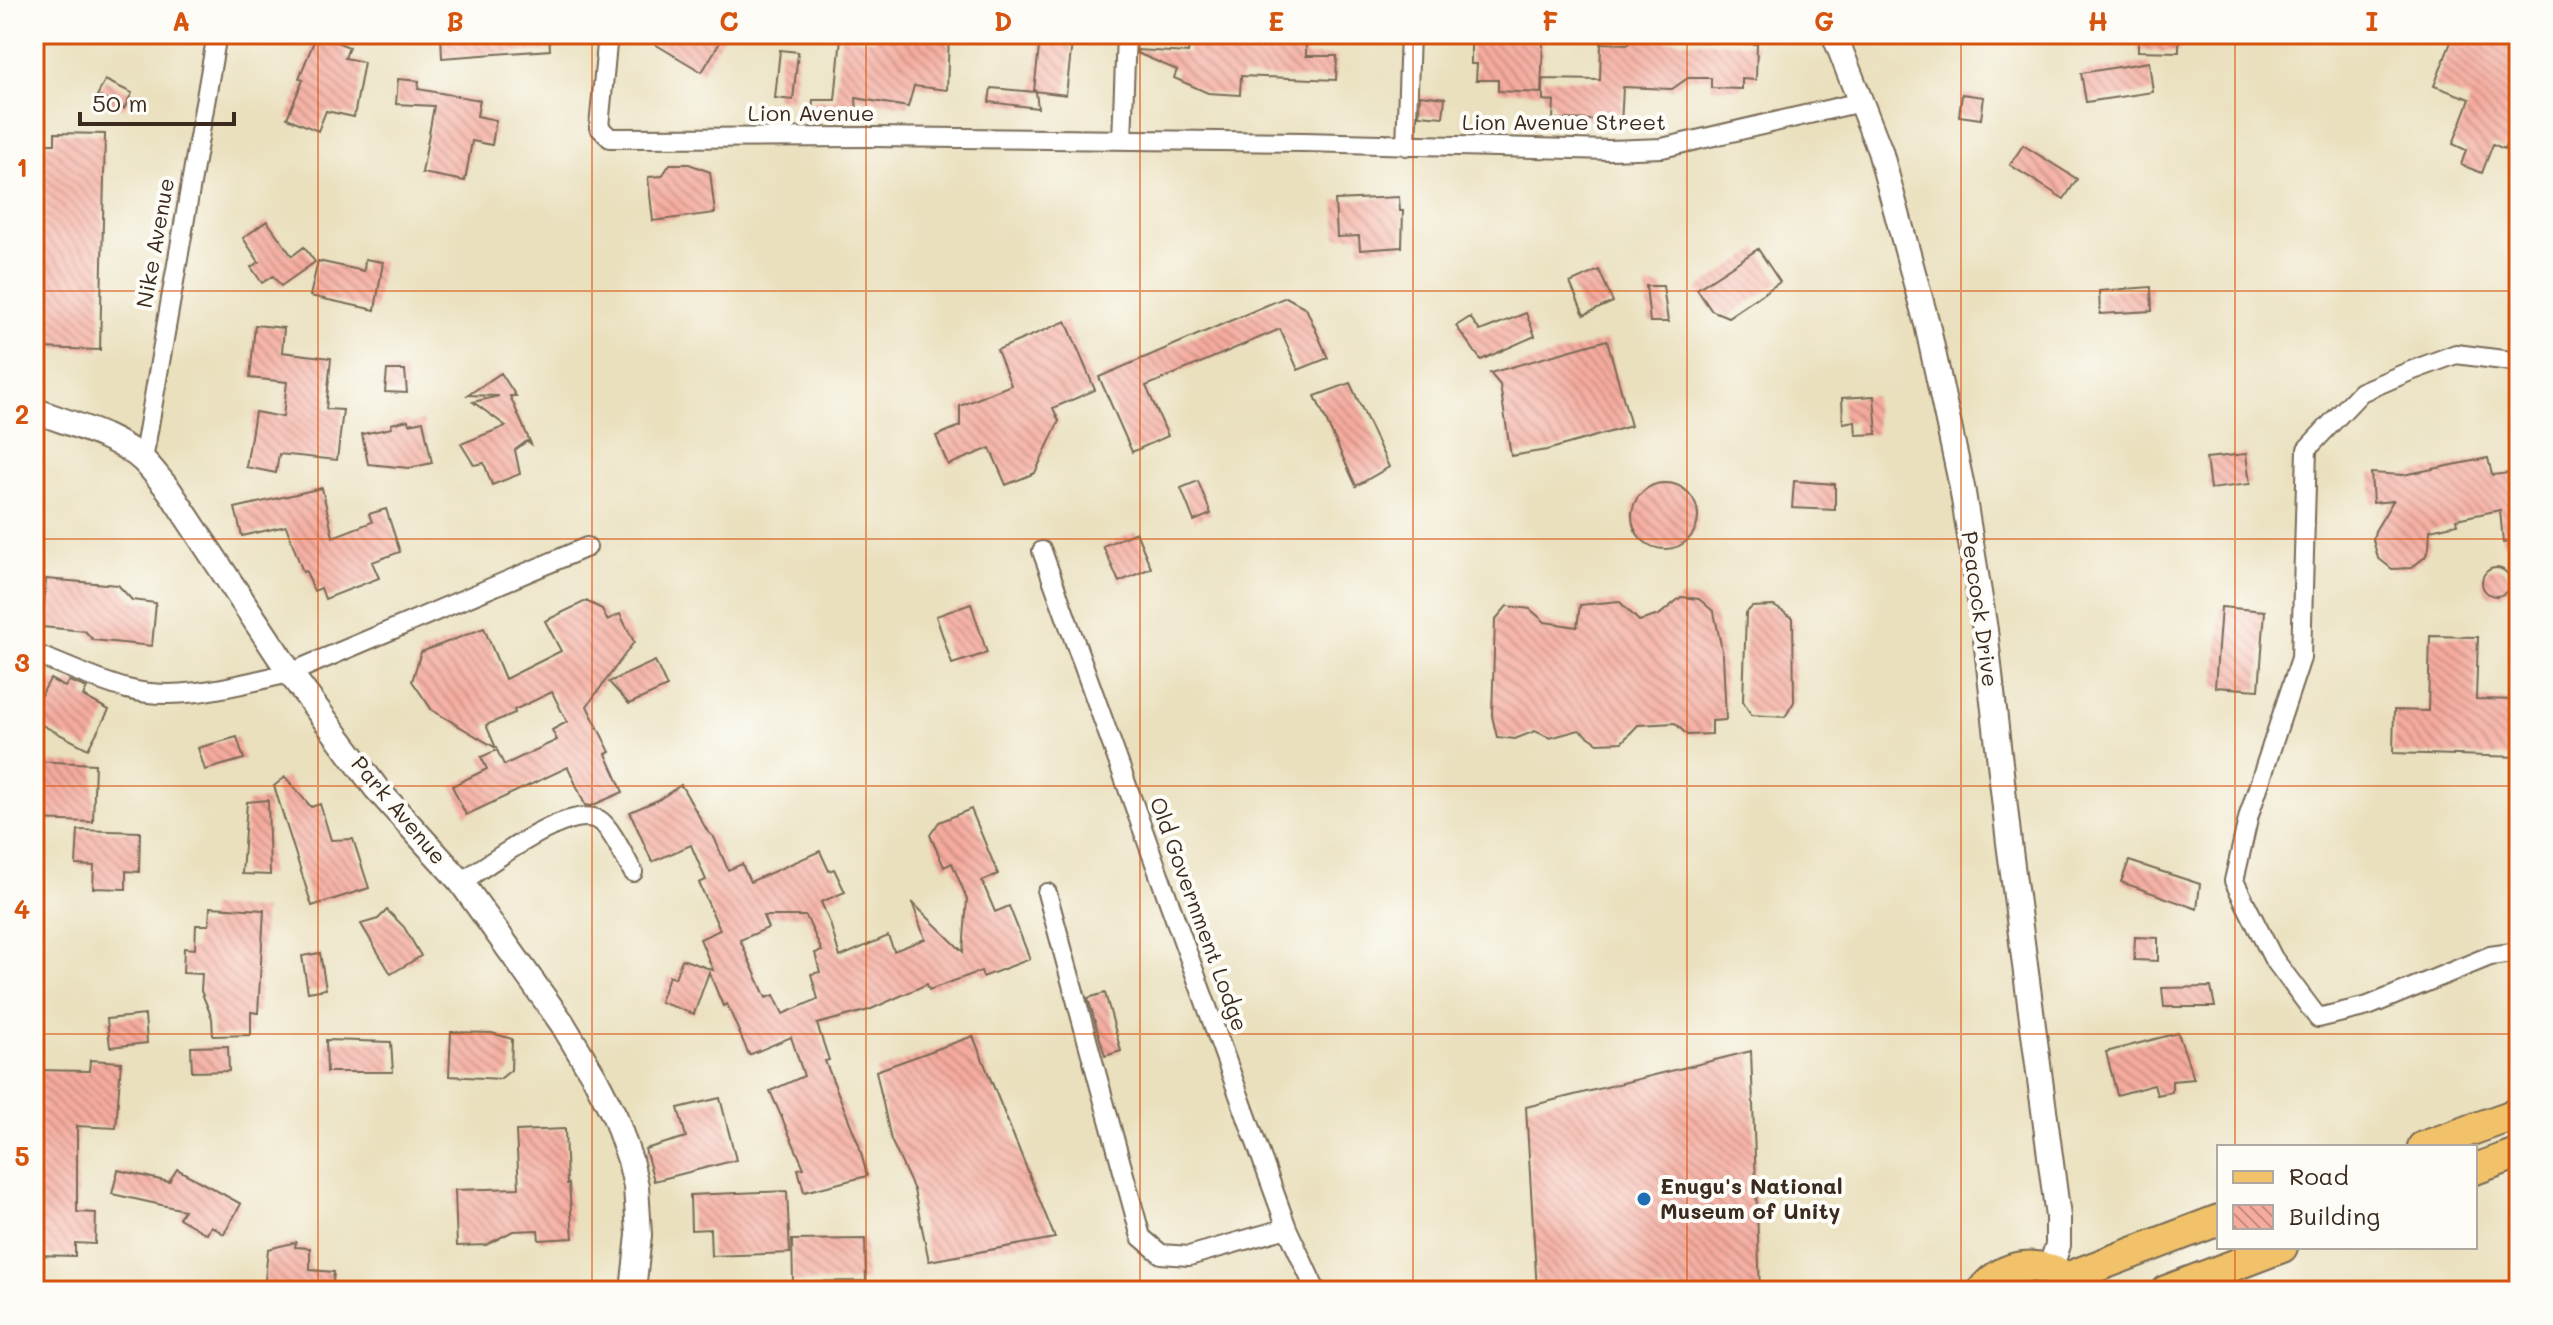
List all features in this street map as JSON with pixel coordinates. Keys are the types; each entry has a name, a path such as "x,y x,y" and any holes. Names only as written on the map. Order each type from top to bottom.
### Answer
{"main road":[{"path":"2429,1145 2519,1113"},
{"path":"2477,1168 2519,1153"},
{"path":"1982,1291 2000,1274 2014,1268 2029,1265 2067,1279 2217,1221"},
{"path":"2166,1291 2277,1249"}],"street":[{"name":"Nike Avenue","path":"143,460 217,34"},
{"name":"Lion Avenue","path":"608,34 599,127 610,138 1122,140"},
{"path":"1122,140 1126,34"},
{"path":"1406,146 1410,34"},
{"name":"Peacock Drive","path":"1834,34 1880,151 1927,324 1962,487 1985,630 2009,843 2067,1279"},
{"name":"Lion Avenue Street","path":"1122,140 1610,150 1662,148 1861,102"},
{"path":"2519,362 2456,354 2408,372 2361,392 2307,449 2301,658 2249,815 2234,881 2273,958 2318,1018 2368,1006 2490,956 2519,952"},
{"name":"Park Avenue","path":"34,410 123,447 143,460 169,490 290,673 376,788 461,882 562,1023 615,1117 630,1160 636,1186 639,1235 633,1291"},
{"path":"34,657 40,656 125,688 160,694 244,683 290,673 587,547"},
{"name":"Old Government Lodge","path":"1042,551 1287,1228 1313,1290"},
{"path":"461,882 533,836 566,820 588,816 603,821 633,872"},
{"path":"1047,893 1141,1237 1161,1254 1189,1256 1287,1228"}],"building":[{"path":"317,34 349,47 345,58 364,62 354,117 326,111 318,131 287,118"},
{"path":"441,34 549,34 550,50 442,58"},
{"path":"638,34 725,34 702,72"},
{"path":"876,34 949,34 947,90 914,86 908,107 856,98 857,115 812,116 813,100 835,100 841,37 874,40"},
{"path":"1198,34 1306,34 1306,56 1337,56 1336,80 1241,76 1240,95 1208,93 1174,78 1177,70 1137,53 1137,50 1188,53 1189,44 1197,40"},
{"path":"1484,34 1526,34 1526,41 1543,42 1541,93 1498,91 1498,80 1476,80 1477,64 1471,64 1471,40 1483,40"},
{"path":"2138,34 2179,34 2179,52 2138,51"},
{"path":"2454,34 2519,34 2519,109 2504,149 2493,144 2482,173 2461,165 2466,150 2453,144 2470,99 2434,86"},
{"path":"1040,39 1072,42 1066,95 1034,91"},
{"path":"1630,39 1757,44 1756,80 1742,79 1742,89 1711,88 1711,78 1688,78 1672,89 1623,87 1621,126 1594,125 1594,120 1553,119 1554,101 1543,100 1543,79 1600,80 1601,43 1629,44"},
{"path":"780,50 798,52 793,100 775,98"},
{"path":"2149,62 2153,92 2086,102 2081,73"},
{"path":"398,79 419,81 418,89 480,100 477,116 496,120 492,145 472,141 465,181 422,173 434,106 396,104"},
{"path":"105,80 132,93 124,109 97,96"},
{"path":"991,88 1036,92 1038,108 989,102"},
{"path":"1962,94 1984,97 1981,119 1959,116"},
{"path":"1420,95 1445,98 1443,117 1419,115"},
{"path":"55,133 105,134 100,350 38,348 34,338 35,144 55,144"},
{"path":"2023,145 2077,179 2064,199 2010,165"},
{"path":"670,164 689,164 710,172 715,213 653,221 648,177 662,176"},
{"path":"1399,197 1400,211 1403,211 1402,247 1360,250 1359,236 1337,237 1335,200"},
{"path":"267,221 292,256 304,247 315,262 281,286 273,276 262,283 251,267 259,262 243,238"},
{"path":"1758,249 1780,282 1728,317 1711,310 1697,289"},
{"path":"365,259 383,262 375,310 310,296 318,261 364,271"},
{"path":"1599,270 1613,302 1584,315 1570,283"},
{"path":"1646,286 1663,286 1668,322 1650,322"},
{"path":"2151,287 2152,311 2100,314 2099,291"},
{"path":"1286,297 1306,308 1328,358 1298,370 1280,329 1146,386 1168,436 1132,452 1099,377"},
{"path":"1526,313 1535,336 1481,360 1456,326 1470,317 1480,331"},
{"path":"1066,321 1095,390 1053,408 1059,421 1035,473 1006,485 990,448 948,465 936,436 960,426 960,406 1011,385 997,350"},
{"path":"255,325 284,328 282,352 331,358 326,409 343,410 337,460 279,454 276,473 246,467 255,412 283,417 287,382 250,378"},
{"path":"1607,340 1631,426 1547,450 1511,456 1500,385 1490,373"},
{"path":"387,370 405,370 407,393 385,392"},
{"path":"501,373 516,396 510,396 531,444 527,441 515,450 520,474 492,485 484,463 474,465 461,444 506,426 473,402 499,396 468,395"},
{"path":"1350,383 1389,467 1356,486 1315,396"},
{"path":"1874,396 1877,434 1856,435 1855,421 1843,423 1842,398"},
{"path":"408,420 409,424 423,421 432,463 409,468 368,464 362,434 392,428 391,424"},
{"path":"2246,454 2250,484 2210,489 2206,458"},
{"path":"2488,458 2492,475 2519,472 2519,541 2503,543 2500,510 2456,519 2457,524 2430,530 2425,557 2411,568 2392,569 2378,558 2373,540 2375,531 2393,501 2373,503 2371,473 2403,475"},
{"path":"1198,481 1211,514 1194,521 1181,488"},
{"path":"1794,481 1835,484 1835,510 1792,508"},
{"path":"1665,483 1688,493 1698,516 1688,539 1665,549 1642,539 1632,516 1642,493"},
{"path":"322,488 333,537 372,522 369,514 386,509 400,552 372,562 379,578 325,599 321,588 314,591 306,571 303,572 286,526 242,536 235,508"},
{"path":"1136,532 1151,568 1119,582 1103,546"},
{"path":"2496,568 2506,572 2510,582 2506,592 2496,596 2486,592 2482,582 2486,572"},
{"path":"46,579 118,585 132,600 156,603 152,646 93,640 85,631 42,627"},
{"path":"1681,597 1699,599 1714,612 1723,655 1726,720 1712,721 1712,734 1687,735 1675,723 1638,725 1622,742 1598,743 1579,730 1550,738 1535,731 1515,739 1497,737 1492,716 1495,620 1507,606 1530,609 1545,622 1577,627 1580,605 1619,601 1639,621 1659,615"},
{"path":"586,601 602,609 607,620 620,614 634,642 587,706 610,752 606,754 623,792 591,806 585,805 568,767 466,815 452,786 487,769 481,757 497,750 504,765 557,740 552,730 567,722 552,692 486,725 496,748 432,710 412,681 421,652 484,628 505,679 561,651 545,621"},
{"path":"971,604 987,653 952,664 936,616"},
{"path":"1774,606 1793,618 1794,702 1785,717 1751,715 1743,701 1746,613 1752,607"},
{"path":"2221,607 2265,611 2259,690 2215,687"},
{"path":"2430,636 2478,637 2476,699 2519,700 2519,757 2393,753 2394,710 2428,711"},
{"path":"655,661 667,687 629,704 609,682"},
{"path":"50,679 65,687 69,681 87,688 83,696 109,710 88,749 34,721 34,709"},
{"path":"237,737 244,759 205,770 198,748"},
{"path":"34,761 95,764 93,822 34,820"},
{"path":"285,777 311,807 320,804 331,840 353,839 369,888 312,906 274,786"},
{"path":"681,785 714,837 728,870 742,864 750,882 820,851 829,871 834,869 845,892 821,902 840,957 888,936 894,951 925,939 912,902 963,952 967,899 952,863 944,867 930,835 939,822 971,809 998,874 982,881 995,912 1009,906 1030,959 983,977 981,971 929,990 927,984 869,1010 817,1024 829,1060 825,1061 859,1145 867,1176 804,1192 798,1169 804,1168 770,1091 804,1076 791,1037 749,1055 709,972 694,1014 660,1002 669,976 675,978 682,959 713,970 700,939 720,930 699,883 706,880 691,845 652,862 630,812 658,800","holes":["763,916 806,916 822,951 815,953 820,972 811,974 818,999 783,1014 774,995 766,998 740,940 768,928"]},
{"path":"268,800 270,875 242,874 247,802"},
{"path":"78,830 140,832 139,872 126,871 126,889 93,888 94,866 76,865"},
{"path":"2129,861 2200,884 2197,909 2121,882"},
{"path":"210,907 264,910 258,1013 251,1012 251,1035 213,1036 212,1018 201,991 202,974 183,973 184,948 195,949 196,925 209,925"},
{"path":"387,910 404,927 421,956 391,974 361,924 378,919"},
{"path":"2135,937 2158,938 2158,961 2134,960"},
{"path":"320,953 326,989 308,992 302,956"},
{"path":"2211,987 2215,1007 2164,1007 2162,988"},
{"path":"1105,993 1121,1051 1105,1056 1088,998"},
{"path":"145,1015 147,1043 110,1047 107,1019"},
{"path":"451,1032 492,1033 512,1039 511,1070 500,1079 449,1076"},
{"path":"2178,1033 2194,1079 2172,1081 2172,1092 2157,1095 2154,1085 2117,1095 2106,1052"},
{"path":"973,1036 1055,1238 929,1261 914,1190 891,1140 876,1071"},
{"path":"326,1040 391,1042 393,1072 327,1072"},
{"path":"228,1046 229,1071 192,1072 191,1047"},
{"name":"Enugu's National Museum of Unity","path":"1751,1051 1760,1291 1537,1291 1526,1107"},
{"path":"90,1060 121,1062 116,1128 77,1126 77,1212 96,1213 95,1244 75,1243 75,1256 34,1255 34,1070 89,1071"},
{"path":"720,1098 736,1160 654,1181 645,1149 686,1137 678,1108"},
{"path":"565,1129 573,1238 539,1240 538,1230 513,1231 486,1245 457,1246 455,1190 519,1188 516,1131"},
{"path":"177,1169 241,1204 224,1234 211,1226 207,1234 179,1218 184,1210 112,1194 118,1170 169,1182"},
{"path":"787,1191 790,1253 711,1256 710,1229 691,1230 690,1195"},
{"path":"865,1239 866,1281 793,1282 792,1240"},
{"path":"296,1242 295,1247 310,1248 310,1270 334,1272 332,1291 264,1291 268,1249"}],"place":[{"name":"Enugu's National Museum of Unity","path":"1644,1199"}]}
